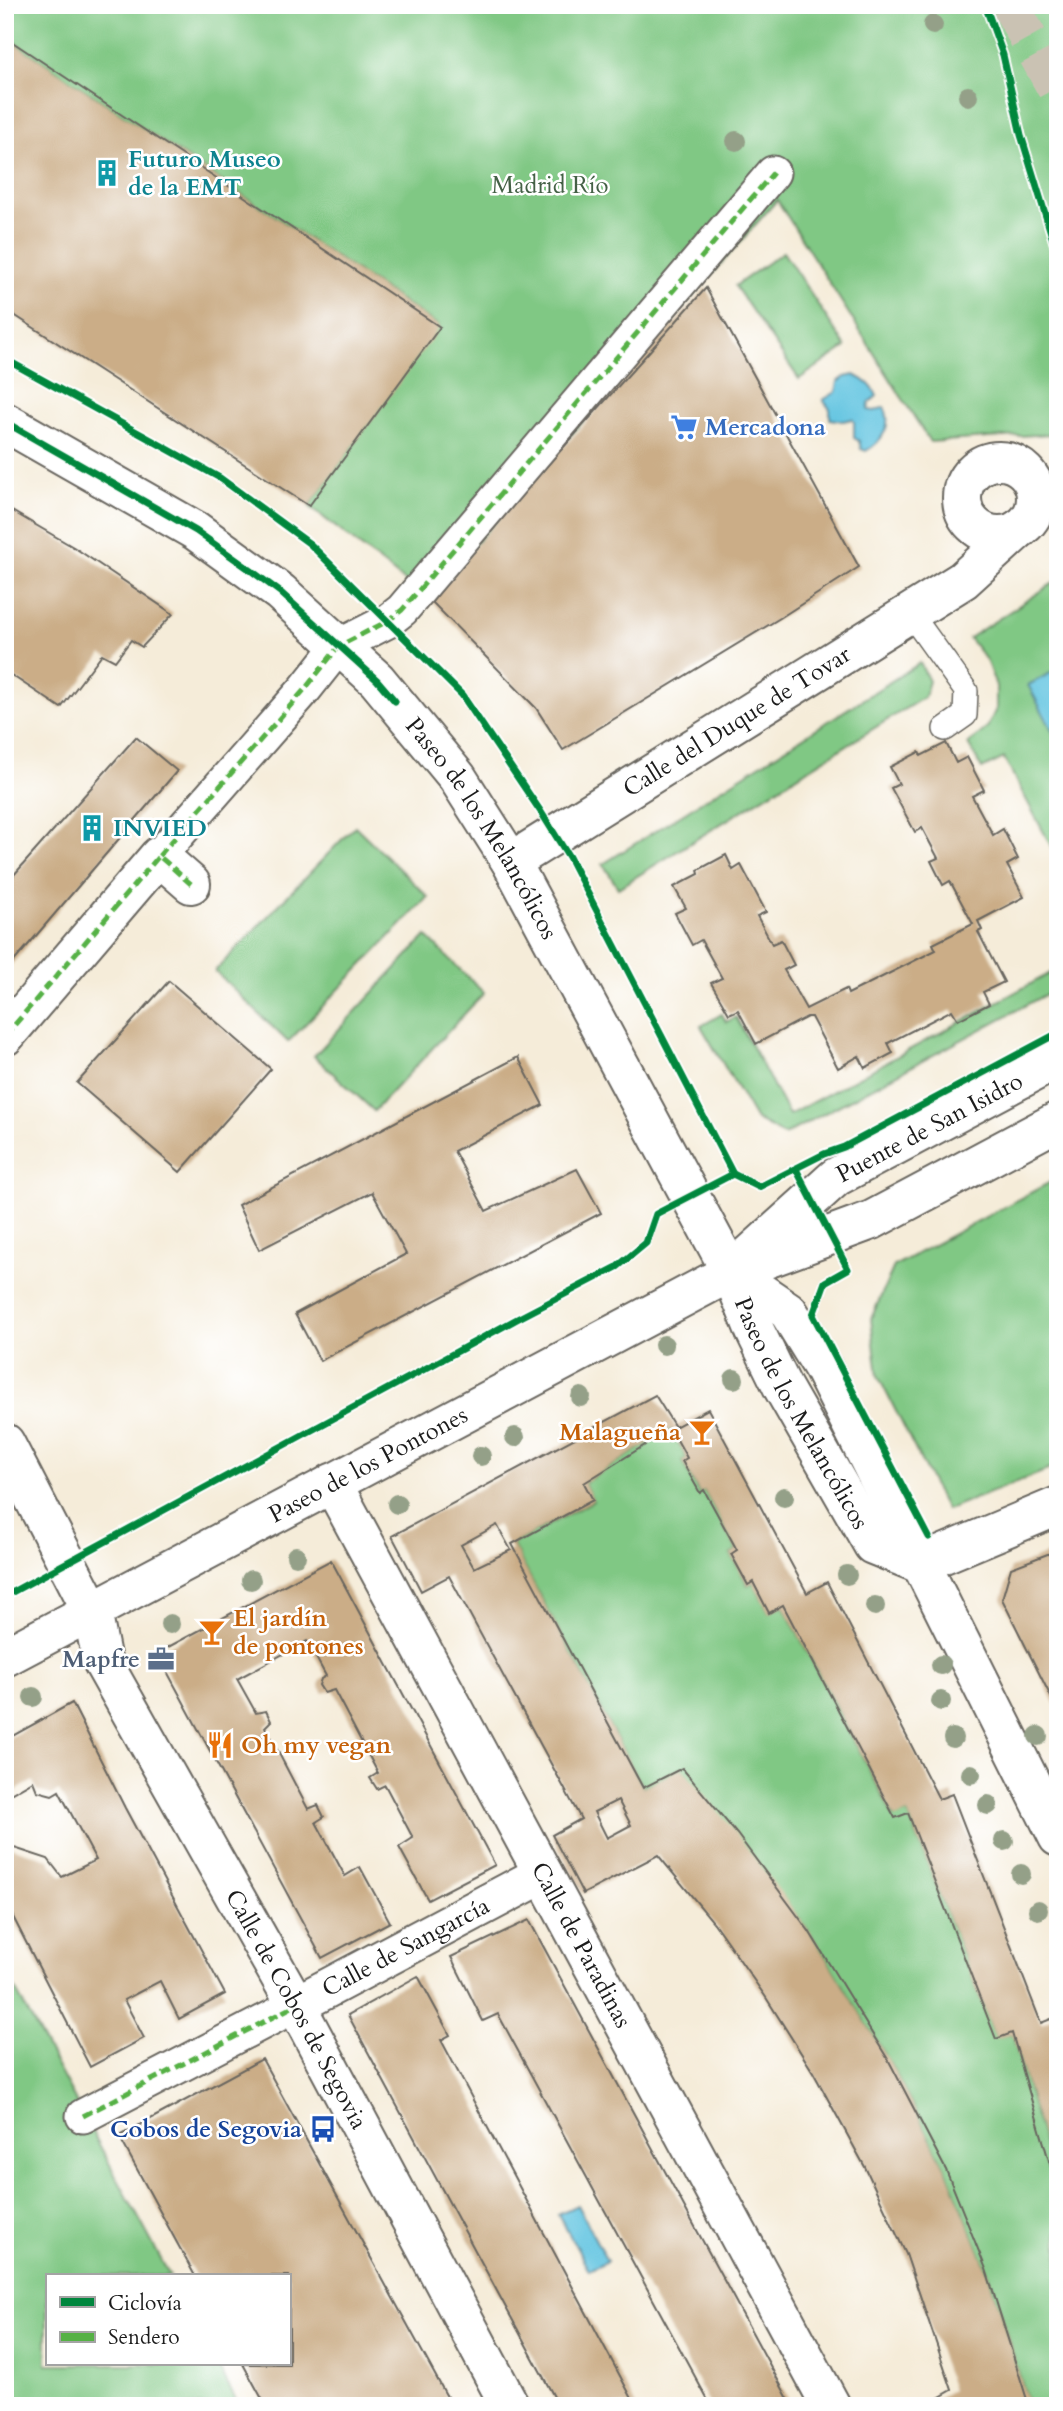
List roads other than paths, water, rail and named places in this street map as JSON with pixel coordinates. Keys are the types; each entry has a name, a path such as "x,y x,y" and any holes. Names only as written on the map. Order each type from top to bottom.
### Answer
{"street":[{"path":"5,1036 305,689 339,646 387,621 402,610 773,173"},
{"name":"Paseo de los Melancólicos","path":"5,422 196,531 280,592 377,680 457,777 511,862 731,1272 788,1311 823,1368 1058,1837"},
{"name":"Calle del Duque de Tovar","path":"511,862 963,580 1020,528 1034,510 1034,486 1028,475 1008,462 996,461 974,471 962,492 966,515 963,580"},
{"path":"966,515 984,532 996,535 1008,534 1020,528"},
{"path":"159,856 191,884"},
{"name":"Puente de San Isidro","path":"731,1272 811,1198 846,1171 1058,1059"},
{"path":"731,1272 872,1220 1058,1121"},
{"name":"Paseo de los Pontones","path":"5,1657 731,1272"},
{"name":"Calle de Cobos de Segovia","path":"5,1443 92,1611 102,1661 296,2005 510,2406"},
{"name":"Calle de Paradinas","path":"332,1483 831,2406"},
{"path":"920,1564 1058,1506"},
{"name":"Calle de Sangarcía","path":"83,2116 543,1874"}],"lane":[{"path":"910,613 966,691 965,715 945,729"}],"water":[{"path":"854,375 868,383 877,396 869,403 868,410 875,411 884,407 887,413 885,432 866,451 861,449 859,441 854,438 852,419 830,419 830,409 823,400 836,392 838,382"},
{"path":"1058,669 1058,741 1028,685"},
{"path":"577,2205 607,2261 589,2270 558,2214"}],"tunnel":[{"path":"1010,5 1058,92"}],"place":[{"name":"Futuro Museo de la EMT","path":"107,173"},
{"name":"Mercadona","path":"684,427"},
{"name":"INVIED","path":"92,828"},
{"name":"Malagueña","path":"702,1432"},
{"name":"El jardín de pontones","path":"212,1632"},
{"name":"Mapfre","path":"161,1659"},
{"name":"Oh my vegan","path":"220,1745"},
{"name":"Cobos de Segovia","path":"323,2129"}],"park label":[{"name":"Madrid Río","path":"550,185"}]}
